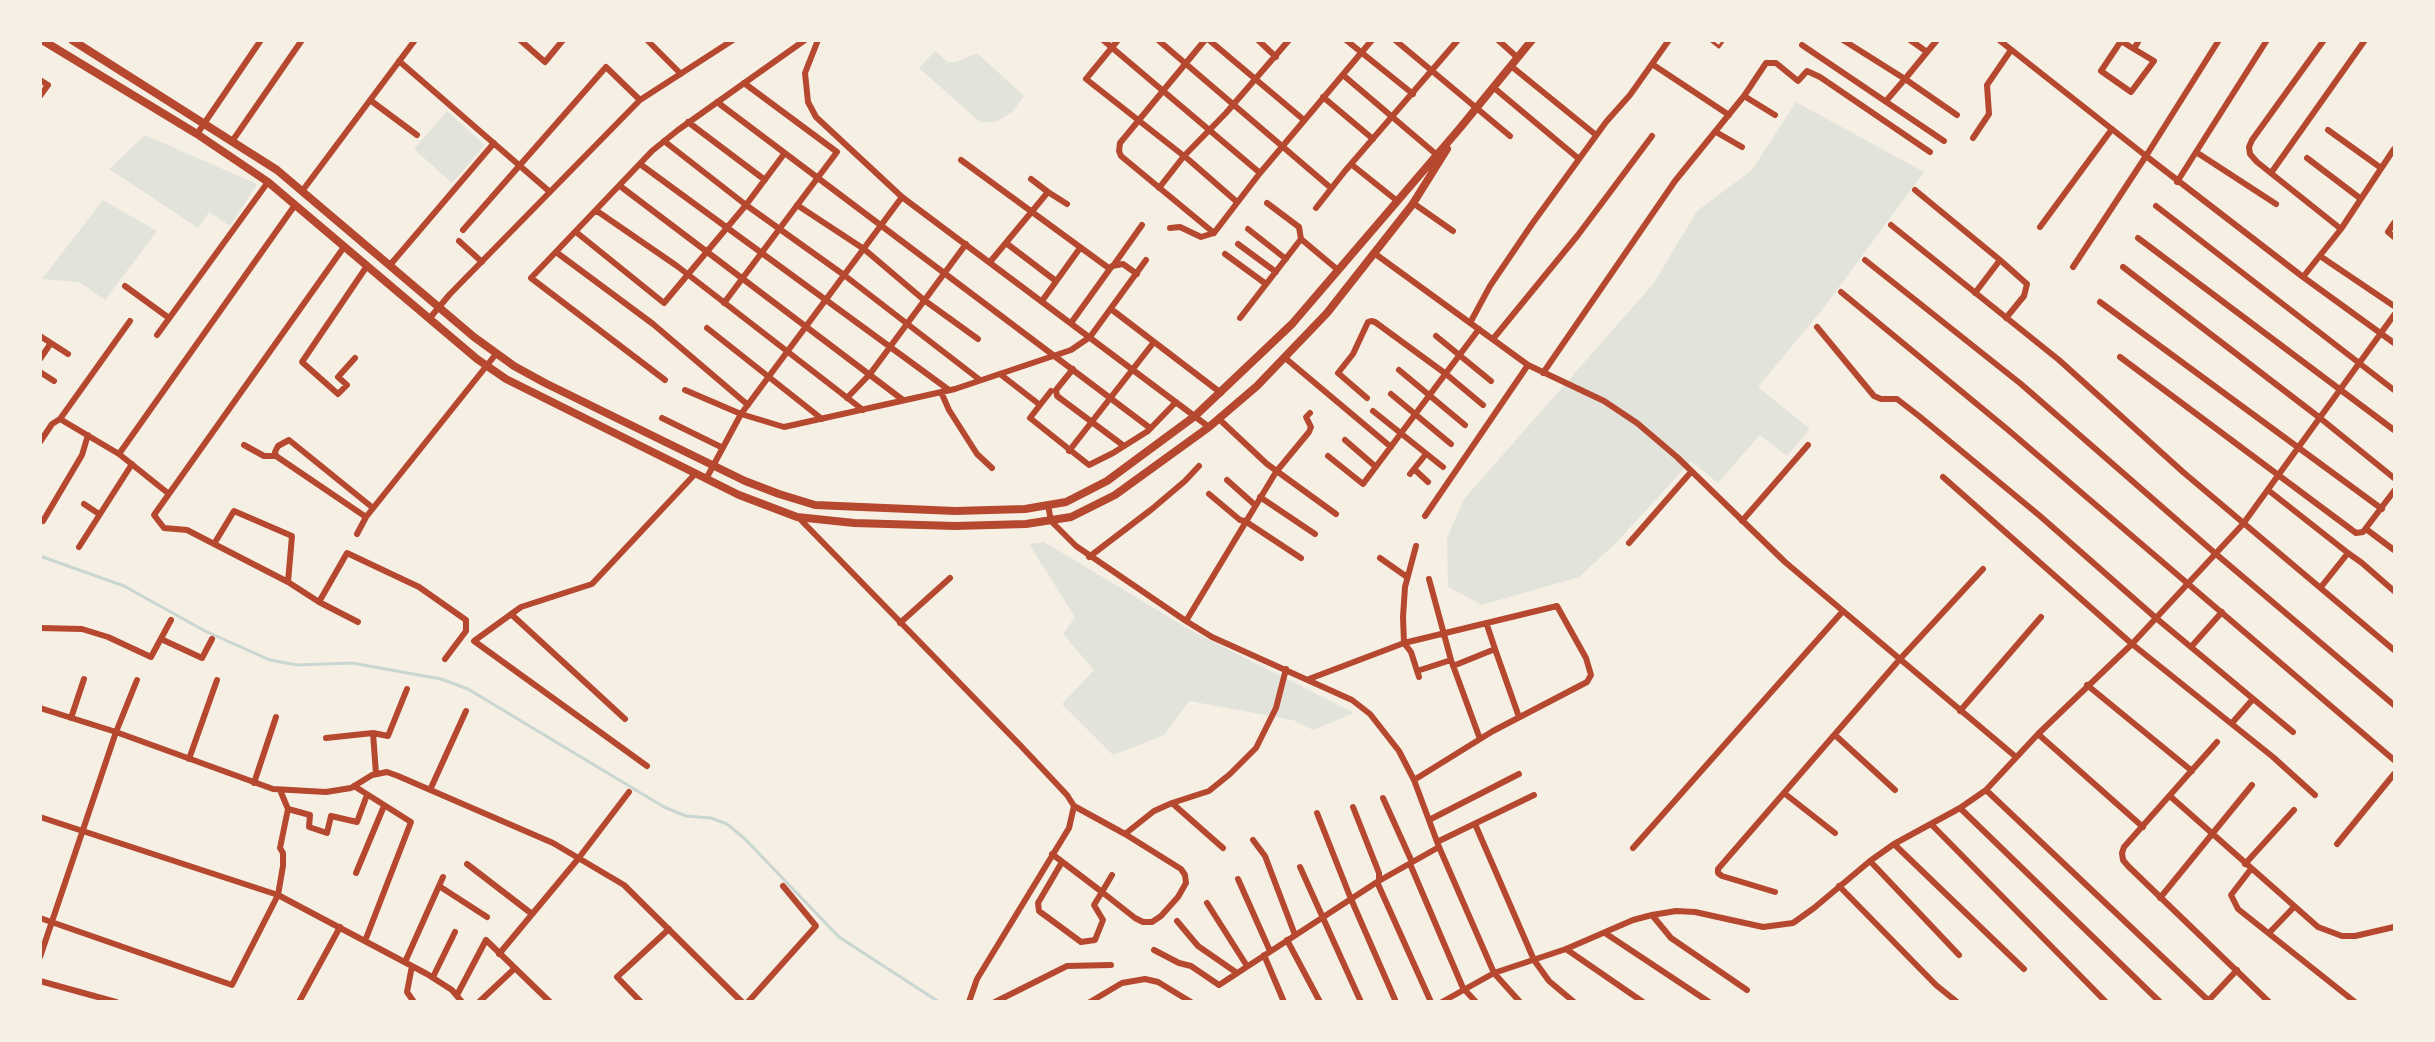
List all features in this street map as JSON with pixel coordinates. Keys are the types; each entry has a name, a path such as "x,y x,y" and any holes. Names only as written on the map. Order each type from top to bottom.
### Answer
{"main road":[{"path":"42,40 197,134 268,182 487,366 538,396 739,495 797,517 854,523 955,526 1026,524 1071,517 1115,495 1219,419 1257,386 1327,313 1413,203 1460,128"},
{"path":"72,40 277,170 496,354 545,383 746,481 815,505 955,511 1025,509 1066,502 1107,481 1195,416 1292,324 1460,128 1532,40"}],"street":[{"path":"197,134 261,40"},
{"path":"232,140 302,40"},
{"path":"303,190 415,40"},
{"path":"520,40 545,62 563,40"},
{"path":"647,40 681,74"},
{"path":"429,319 438,307 640,100 733,40"},
{"path":"665,381 531,278 597,211 639,164 664,141 805,40"},
{"path":"818,40 805,73 816,117 902,197 1209,427"},
{"path":"1103,40 1260,172"},
{"path":"1118,40 1086,79 1184,156 1237,202"},
{"path":"1158,40 1331,188"},
{"path":"1214,233 1121,156 1120,143 1207,40 1304,120"},
{"path":"1258,40 1276,57"},
{"path":"1159,188 1184,156 1234,105 1289,40"},
{"path":"1346,40 1413,94"},
{"path":"1170,228 1180,227 1201,237 1214,233 1260,172 1371,40"},
{"path":"1395,40 1510,136"},
{"path":"1445,40 1452,47"},
{"path":"1316,208 1458,40"},
{"path":"1498,40 1518,58"},
{"path":"1470,323 1508,259 1596,135 1669,40"},
{"path":"1843,40 1957,115"},
{"path":"1910,40 1927,52"},
{"path":"1886,101 1937,40"},
{"path":"1999,40 2177,182 2394,343"},
{"path":"2134,49 2139,40"},
{"path":"2073,267 2219,40"},
{"path":"2177,182 2267,40"},
{"path":"2324,40 2252,140 2250,154 2341,229"},
{"path":"2271,173 2365,40"},
{"path":"2121,41 2134,49 2154,61 2131,92 2101,70 2121,41"},
{"path":"1802,45 1944,141"},
{"path":"1973,138 1989,114 1987,85 2008,45"},
{"path":"399,61 550,192"},
{"path":"1543,373 1675,181 1729,116 1766,63 1776,63 1798,81 1807,70 1930,152"},
{"path":"1652,64 1729,116"},
{"path":"1511,66 1596,135"},
{"path":"463,230 606,67 640,100"},
{"path":"1343,75 1437,155"},
{"path":"40,80 48,85 40,96"},
{"path":"724,303 837,152 744,83"},
{"path":"1493,87 1579,159"},
{"path":"1744,96 1776,115"},
{"path":"1323,97 1373,139"},
{"path":"370,100 417,135"},
{"path":"717,102 880,227 1150,428"},
{"path":"688,122 765,180"},
{"path":"2040,227 2112,129"},
{"path":"2328,130 2381,168"},
{"path":"1716,132 1742,147"},
{"path":"1493,339 1578,234 1652,136"},
{"path":"664,141 980,380"},
{"path":"390,265 494,143"},
{"path":"2303,277 2341,229 2394,149"},
{"path":"2196,152 2276,204"},
{"path":"576,232 664,303 746,205 784,154"},
{"path":"2307,158 2361,199"},
{"path":"961,160 1080,248 1111,268"},
{"path":"639,164 948,390"},
{"path":"1351,164 1396,200"},
{"path":"1031,179 1067,204"},
{"path":"157,335 268,182"},
{"path":"620,186 903,400"},
{"path":"1915,190 2027,284 2024,296 2006,318"},
{"path":"990,262 1048,192"},
{"path":"706,479 741,414 902,197"},
{"path":"1267,203 1299,227 1301,239 1338,270"},
{"path":"1413,203 1453,231"},
{"path":"119,454 295,205"},
{"path":"797,205 864,249 924,300 978,339"},
{"path":"2156,206 2394,390"},
{"path":"597,211 687,275 863,410"},
{"path":"2394,223 2388,232 2394,237"},
{"path":"1071,323 1142,225"},
{"path":"1891,225 2059,360 2243,524 2394,650"},
{"path":"1248,229 1286,259"},
{"path":"2138,238 2342,388 2394,430"},
{"path":"1240,318 1301,239"},
{"path":"459,241 482,262"},
{"path":"1006,243 1056,281"},
{"path":"847,398 870,374 966,244"},
{"path":"1238,244 1276,272"},
{"path":"344,247 154,515 164,528 187,530 288,582 319,602 358,622"},
{"path":"1042,301 1080,248"},
{"path":"556,252 653,324 748,405"},
{"path":"1374,253 1528,365 1622,411 1669,450 1742,521 1843,611 2016,757"},
{"path":"1226,255 1266,284"},
{"path":"2320,256 2394,306"},
{"path":"685,390 741,414 784,427 941,392 1071,350 1090,337 1146,260"},
{"path":"1865,260 2021,384 2394,705"},
{"path":"1975,292 2000,260"},
{"path":"1111,268 1123,264 1137,274"},
{"path":"355,358 338,377 347,385 338,394 302,362 367,266"},
{"path":"2123,267 2320,417 2394,478"},
{"path":"124,286 169,318"},
{"path":"1841,292 2007,429 2394,760"},
{"path":"2100,302 2382,508"},
{"path":"1111,309 1221,393"},
{"path":"1442,1002 1463,988 1494,973 1566,950 1633,920 1652,915 1676,911 1695,912 1750,926 1777,927 1793,923 1869,861 1894,844 1960,808 1986,790 2087,685 2132,644 2243,524 2394,315"},
{"path":"40,442 52,424 60,419 130,321"},
{"path":"1367,398 1338,373 1353,354 1369,321 1376,322 1446,374 1483,405"},
{"path":"1817,327 1874,396 1881,399 1897,399 1919,416 2293,732"},
{"path":"706,328 822,419"},
{"path":"1328,456 1363,484 1479,329"},
{"path":"40,336 68,354"},
{"path":"1436,336 1491,381"},
{"path":"1069,451 1154,342"},
{"path":"40,359 51,343"},
{"path":"357,534 366,517 496,354"},
{"path":"1284,357 1391,447"},
{"path":"2120,357 2346,527 2356,532 2363,532 2366,529 2394,491"},
{"path":"1425,516 1528,365"},
{"path":"1073,369 1056,390 1056,396 1124,446"},
{"path":"1399,369 1465,425"},
{"path":"40,372 54,381"},
{"path":"1000,374 1040,405"},
{"path":"1051,391 1030,418 1089,465 1124,446 1150,428 1176,402"},
{"path":"941,392 949,410 977,454 992,468"},
{"path":"1391,394 1452,444"},
{"path":"1373,411 1443,467"},
{"path":"1186,621 1276,472 1309,432 1311,427 1306,417 1310,413"},
{"path":"662,418 723,448"},
{"path":"60,419 119,454 169,494"},
{"path":"1219,419 1276,472 1336,514"},
{"path":"43,521 82,455 88,435"},
{"path":"276,456 274,452 278,446 289,440 373,508"},
{"path":"1345,440 1376,467"},
{"path":"244,445 264,456 276,456 366,517"},
{"path":"1742,521 1808,445"},
{"path":"1426,454 1412,471 1428,482"},
{"path":"79,547 132,464"},
{"path":"1089,557 1152,509 1185,481 1198,466"},
{"path":"1629,543 1691,472"},
{"path":"647,766 474,641 521,607 592,584 695,474"},
{"path":"1943,477 2132,644 2232,723 2315,795"},
{"path":"1227,480 1256,505"},
{"path":"2268,490 2362,563 2394,591"},
{"path":"1209,494 1240,520 1302,558"},
{"path":"1260,497 1315,534"},
{"path":"84,504 99,514"},
{"path":"1048,505 1051,521 1065,537 1089,557 1186,621 1212,637 1352,700 1370,714 1399,751 1414,780 1438,844 1494,973 1520,1002"},
{"path":"214,544 234,511 292,536 288,582"},
{"path":"797,517 1067,795 1074,806 1181,869 1186,883 1178,897 1161,916 1152,922 1143,922 1052,854"},
{"path":"2366,529 2394,550"},
{"path":"1416,546 1407,577 1402,617 1404,643 1411,652 1418,674 1495,649"},
{"path":"319,602 347,553 419,587 466,620 466,631 445,659"},
{"path":"2321,587 2348,554"},
{"path":"1380,558 1407,577"},
{"path":"1775,892 1722,876 1718,873 1718,869 1900,659 1983,569"},
{"path":"900,623 950,578"},
{"path":"1429,579 1452,663 1480,739"},
{"path":"1309,679 1404,643 1487,625 1557,606 1590,668 1591,675 1587,682 1480,739 1414,780"},
{"path":"1633,848 1843,611"},
{"path":"2191,647 2222,612"},
{"path":"511,614 625,719"},
{"path":"1960,711 2041,617"},
{"path":"40,628 82,629 151,657 171,620"},
{"path":"1487,625 1519,717"},
{"path":"161,639 202,658 212,639"},
{"path":"1125,834 1154,811 1209,791 1230,774 1256,747 1276,708 1286,669"},
{"path":"71,718 84,679"},
{"path":"40,957 116,732 137,680"},
{"path":"189,759 217,680"},
{"path":"2087,685 2192,771"},
{"path":"326,738 373,733 388,736 407,689"},
{"path":"2232,723 2253,699"},
{"path":"40,708 116,732 254,783 280,790 326,792 354,786 376,774 387,772 430,790 553,843 624,885 739,1001"},
{"path":"430,790 465,711"},
{"path":"254,783 276,717"},
{"path":"373,733 376,774"},
{"path":"2038,734 2143,827"},
{"path":"1834,735 1895,789"},
{"path":"2217,742 2124,847 2122,853 2128,866 2269,1002"},
{"path":"1429,820 1519,774"},
{"path":"2337,844 2394,774"},
{"path":"2160,898 2253,785"},
{"path":"354,786 411,822 365,941"},
{"path":"40,918 232,985 278,895 284,866 283,853 280,848 288,809 280,790"},
{"path":"1986,790 2209,1001 2236,970"},
{"path":"499,954 578,859 629,792"},
{"path":"1784,792 1835,833"},
{"path":"288,809 310,814 309,827 327,833 332,816 357,822 367,795"},
{"path":"1154,950 1179,963 1191,966 1219,985 1438,844 1534,795"},
{"path":"2171,796 2318,927 2342,936 2355,936 2394,927"},
{"path":"1383,798 1463,988 1476,1002"},
{"path":"1172,803 1223,848"},
{"path":"356,873 384,806"},
{"path":"969,1002 977,979 1069,828 1074,806"},
{"path":"1353,807 1379,873 1378,882 1431,1002"},
{"path":"1960,808 2160,1002"},
{"path":"2245,864 2294,810"},
{"path":"1317,813 1396,1002"},
{"path":"40,817 278,895 433,977 462,1002"},
{"path":"1475,824 1534,960 1549,981 1574,1002"},
{"path":"1930,824 2106,1002"},
{"path":"1253,840 1265,856 1295,934"},
{"path":"1894,844 2024,969"},
{"path":"1869,861 1959,955"},
{"path":"1062,862 1038,903 1039,911 1044,917 1081,942 1095,940 1103,920 1094,905 1112,875"},
{"path":"467,864 532,914"},
{"path":"1300,867 1360,1002"},
{"path":"2251,869 2231,895 2238,909 2355,1002"},
{"path":"405,962 443,877"},
{"path":"1238,879 1284,1002"},
{"path":"439,886 487,917"},
{"path":"748,1002 816,926 783,886"},
{"path":"1839,886 1936,985 1957,1002"},
{"path":"1207,903 1247,966"},
{"path":"2269,933 2294,907"},
{"path":"1652,915 1671,938 1747,990"},
{"path":"1177,921 1198,946 1236,973"},
{"path":"298,1002 340,927"},
{"path":"637,1000 617,978 669,929"},
{"path":"433,977 455,932"},
{"path":"1605,933 1709,1002"},
{"path":"456,995 486,940 550,1002"},
{"path":"1287,940 1320,1002"},
{"path":"1566,950 1643,1002"},
{"path":"995,1002 1067,966 1111,965"},
{"path":"412,966 407,992 414,1002"},
{"path":"479,1002 514,969"},
{"path":"1090,1002 1122,983 1145,979 1158,982 1191,1002"},
{"path":"40,981 116,1002"}],"lane":[{"path":"1710,40 1719,47 1724,40"}],"shaded area":[{"path":"935,51 948,62 956,62 977,53 1024,96 1013,111 998,121 981,123 919,68"},
{"path":"1796,102 1924,172 1822,310 1758,387 1810,429 1787,456 1760,435 1718,483 1691,461 1617,542 1579,577 1482,605 1448,587 1447,538 1464,499 1653,284 1697,211 1752,170"},
{"path":"447,111 485,145 452,183 414,149"},
{"path":"145,135 257,184 230,226 209,212 198,228 109,169"},
{"path":"103,200 157,231 105,300 79,282 42,279"},
{"path":"1044,542 1194,632 1354,713 1313,730 1293,720 1189,701 1164,735 1113,755 1062,704 1094,670 1063,634 1075,617 1029,544"}],"waterway":[{"path":"40,556 124,586 205,631 270,660 297,665 352,663 441,679 468,689 664,807 686,816 711,818 727,824 745,839 839,937 939,1002"}]}
